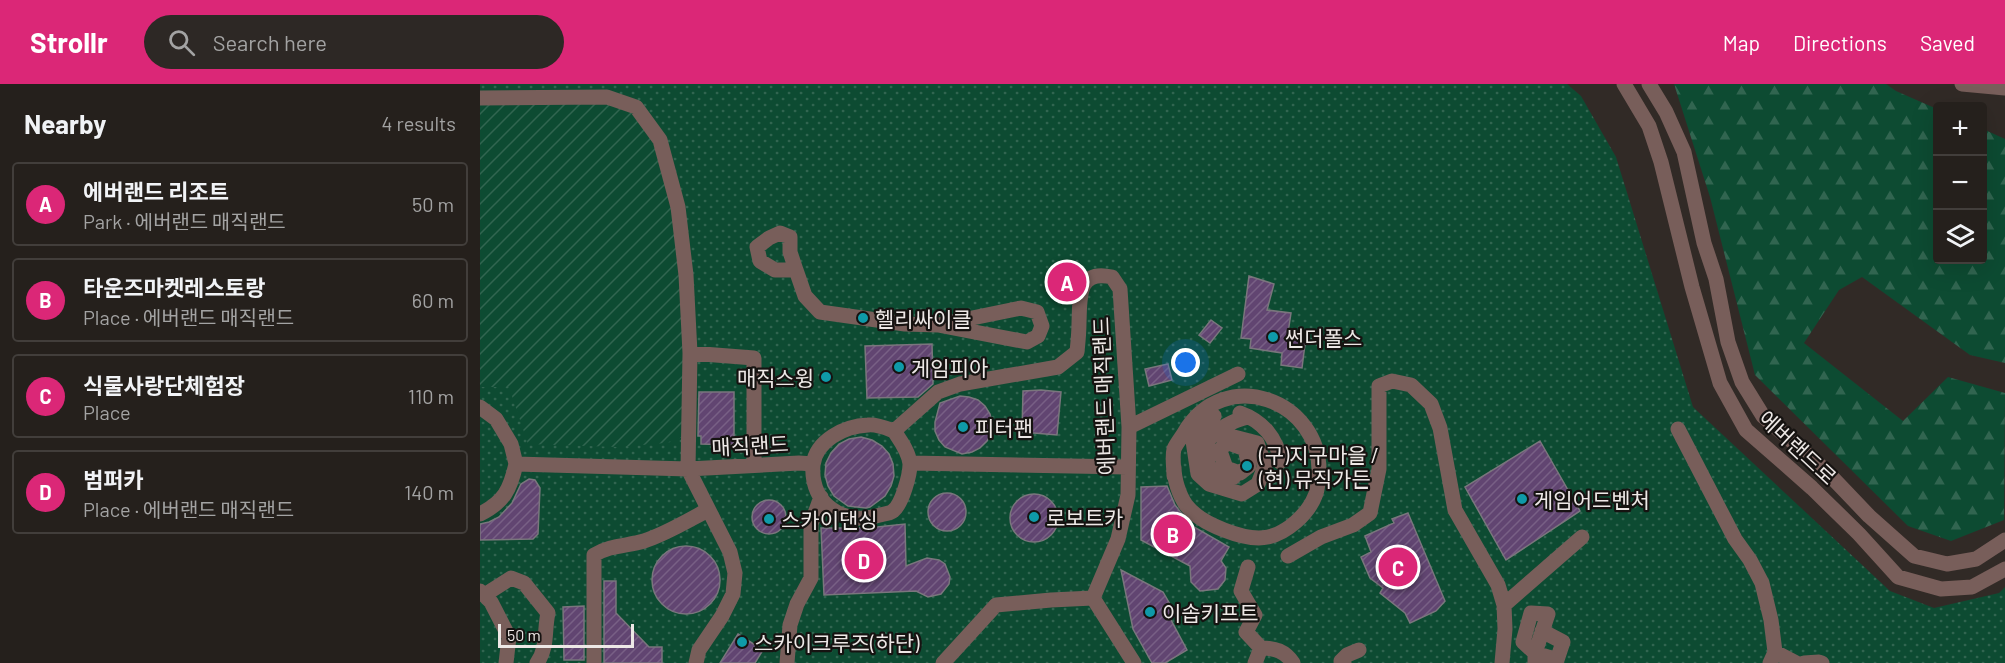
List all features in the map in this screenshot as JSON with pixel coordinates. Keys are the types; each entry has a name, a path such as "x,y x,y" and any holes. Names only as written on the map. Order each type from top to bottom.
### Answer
{"street":[{"name":"에버랜드로","path":"1624,84 1649,126 1661,162 1695,297 1720,383 1746,430 1812,488 1859,534 1898,577 1941,589 1972,587 2005,569"},
{"name":"에버랜드로","path":"1649,84 1666,112 1684,152 1704,243 1716,279 1728,342 1742,382 1763,416 1826,471 1869,516 1914,556 1947,564 1976,559 2005,540"},
{"path":"1962,84 2005,88"},
{"path":"480,98 607,97 636,106 660,140 678,207 686,275 690,353 688,469 730,552 735,573 733,594 722,616 699,650 696,663"},
{"path":"796,270 805,296 820,312 905,324 938,325 1027,342 1038,336 1042,327 1037,312 1022,308 938,325"},
{"name":"에버랜드 매직랜드","path":"894,431 938,392 960,384 1058,367 1077,352 1080,296 1087,281 1100,274 1112,278 1120,289 1129,427 1128,495 1119,539 1093,598"},
{"path":"690,353 754,358 754,465"},
{"path":"1129,427 1238,374"},
{"path":"1288,556 1321,537 1353,525 1370,513 1379,469 1379,386 1392,381 1411,386 1431,404 1440,428 1455,510 1498,585 1504,605 1505,629 1502,663"},
{"path":"1190,423 1207,407 1230,396 1249,396 1274,401 1292,413 1305,429 1315,449 1319,472 1316,495 1305,513 1290,527 1268,537 1245,537 1205,521 1186,505 1174,472 1174,450 1190,423 1214,416 1242,413 1271,433 1279,452 1280,462"},
{"path":"480,407 496,418 511,444 516,464 506,495 493,508 480,514"},
{"path":"1214,416 1193,441 1198,474 1209,484 1242,494 1258,484 1265,466 1257,443 1230,436 1220,451 1226,468 1240,473 1249,466"},
{"path":"1226,442 1245,449 1249,466 1240,479 1218,473 1208,466 1208,440 1219,428 1237,419 1248,417"},
{"path":"869,424 894,431 904,446 910,463 902,499 893,511 877,517 850,518 832,511 821,497 815,480 813,464 822,446 835,434 848,428 869,424"},
{"path":"1678,429 1735,539 1750,560 1762,583 1771,620 1773,658 1796,663"},
{"path":"910,463 1127,467"},
{"name":"매직랜드","path":"516,464 688,469 813,464"},
{"path":"787,663 790,625 797,604 811,578 811,524 821,497"},
{"path":"594,663 594,555 605,548 644,541 669,531 708,510"},
{"path":"1504,605 1582,537"},
{"path":"1248,567 1241,591 1255,615 1246,632 1258,656 1273,648 1287,654 1293,663"},
{"path":"506,663 509,637 499,614 483,592 511,579 524,583 548,613 543,656 537,663"},
{"path":"944,663 996,605 1093,598 1134,663"},
{"path":"1535,658 1542,631 1548,614 1531,613 1522,642 1535,658 1556,662 1563,642 1542,631"},
{"path":"1341,662 1347,655 1363,655"},
{"path":"1804,663 1822,663"}],"green space":[{"path":"480,84 1567,84 1581,96 1616,157 1693,407 1890,591 1934,608 1999,593 2005,587 2005,663 480,663"},
{"path":"1674,84 1886,84 1896,91 1933,107 1933,264 1987,264 1987,131 2005,139 2005,363 1970,355 1862,277 1839,290 1804,343 1903,421 1948,377 2005,393 2004,520 1951,541 1908,526 1755,375 1710,197"},
{"path":"607,97 636,107 660,140 678,207 691,434 666,443 617,447 528,444 509,387 480,387 480,98"}],"building":[{"name":"썬더폴스","path":"1249,276 1274,284 1267,310 1291,313 1288,333 1306,336 1302,368 1281,365 1282,353 1250,348 1251,339 1241,338"},
{"path":"1211,320 1222,328 1210,343 1199,335"},
{"name":"게임피아","path":"932,344 933,384 918,397 867,398 865,346"},
{"path":"1168,364 1172,380 1149,386 1145,369"},
{"path":"1023,391 1061,392 1057,435 1022,432"},
{"path":"699,392 734,392 734,445 701,444 701,436 698,436"},
{"name":"피터팬","path":"960,396 978,400 990,414 992,423 987,441 980,448 962,454 945,447 935,431 940,403"},
{"path":"861,437 882,446 889,454 894,476 885,496 866,508 848,506 834,496 825,475 826,463 839,444"},
{"name":"게임어드벤처","path":"1540,441 1580,511 1506,560 1465,487"},
{"path":"529,479 535,480 540,488 538,534 533,539 480,540 480,524 499,517 512,503 521,484"},
{"path":"1167,486 1175,505 1194,527 1229,547 1221,561 1226,568 1225,580 1218,589 1200,591 1191,582 1190,566 1141,540 1141,487"},
{"path":"947,493 954,494 960,499 965,505 965,519 960,525 954,530 947,531 940,530 934,525 929,519 928,512 929,505 934,499 940,494"},
{"name":"로보트카","path":"1029,494 1039,494 1054,504 1058,518 1057,527 1048,538 1039,542 1029,542 1014,532 1010,523 1010,513 1020,498"},
{"name":"스카이댄싱","path":"769,500 781,505 786,517 781,529 769,534 757,529 752,517 757,505"},
{"path":"1408,513 1445,601 1436,611 1410,623 1405,613 1380,593 1383,588 1370,578 1361,557 1371,552 1365,536 1394,523 1392,519"},
{"path":"905,524 906,566 927,558 939,560 945,564 950,577 949,584 941,594 928,597 916,591 824,595 821,528 867,528"},
{"path":"686,546 699,549 710,556 717,567 720,580 717,593 710,604 699,611 686,614 673,611 662,604 655,593 652,580 655,567 662,556 673,549"},
{"name":"이솝키프트","path":"1121,570 1163,592 1171,606 1170,618 1187,650 1165,663 1152,663 1133,629"},
{"path":"604,581 616,581 616,613 649,647 662,647 662,663 604,663"},
{"path":"584,606 584,660 564,660 563,607"},
{"name":"스카이크루즈(하단)","path":"738,634 763,650 755,663 720,663"}],"place":[{"name":"에버랜드 리조트","path":"1067,282"},
{"name":"헬리싸이클","path":"863,318"},
{"name":"썬더폴스","path":"1273,337"},
{"name":"게임피아","path":"899,367"},
{"name":"매직스윙","path":"826,377"},
{"name":"피터팬","path":"963,427"},
{"name":"(구)지구마을 / (현) 뮤직가든","path":"1247,466"},
{"name":"게임어드벤처","path":"1522,499"},
{"name":"로보트카","path":"1034,517"},
{"name":"스카이댄싱","path":"769,519"},
{"name":"타운즈마켓레스토랑","path":"1173,534"},
{"name":"범퍼카","path":"864,560"},
{"name":"식물사랑단체험장","path":"1398,567"},
{"name":"이솝키프트","path":"1150,612"},
{"name":"스카이크루즈(하단)","path":"742,642"}]}
